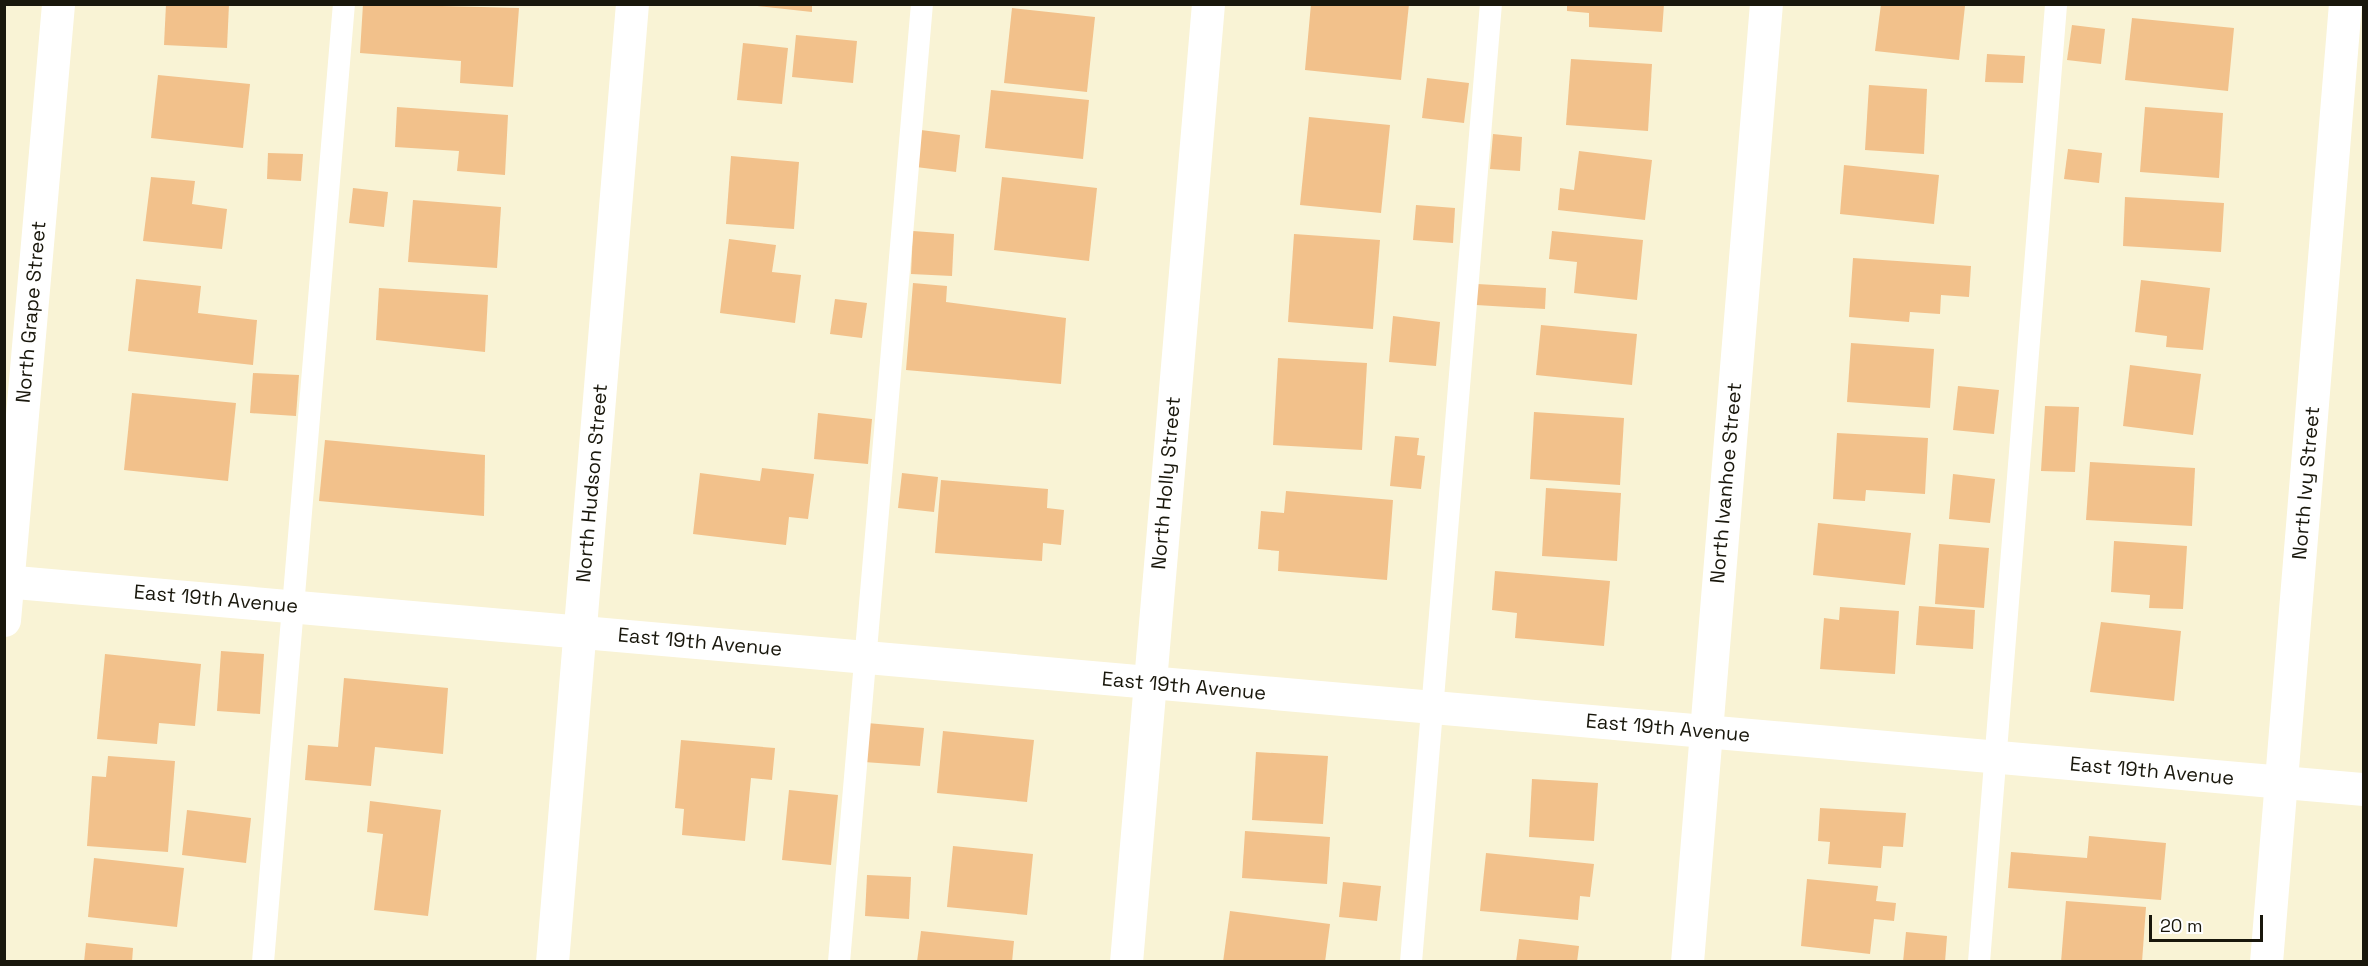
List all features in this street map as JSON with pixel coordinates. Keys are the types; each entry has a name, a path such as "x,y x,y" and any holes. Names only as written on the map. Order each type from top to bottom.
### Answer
{"street":[{"name":"North Grape Street","path":"4,620 58,4"},
{"name":"North Hudson Street","path":"552,962 632,4"},
{"name":"North Holly Street","path":"1126,962 1148,683 1208,4"},
{"name":"North Ivanhoe Street","path":"1687,962 1766,4"},
{"name":"North Ivy Street","path":"2266,962 2346,4"},
{"name":"East 19th Avenue","path":"6,581 1433,709 1706,730 1995,758 2364,789"}],"lane":[{"path":"263,962 344,4"},
{"path":"839,962 922,4"},
{"path":"1411,962 1491,4"},
{"path":"1978,962 2056,4"}],"building":[{"path":"166,4 229,4 227,48 164,45"},
{"path":"363,4 519,8 513,87 460,83 461,61 360,53"},
{"path":"739,4 812,4 812,12"},
{"path":"1311,4 1409,4 1401,80 1305,70"},
{"path":"1567,4 1664,4 1662,32 1589,27 1589,13 1567,11"},
{"path":"1881,4 1965,6 1959,60 1875,51"},
{"path":"1012,8 1095,17 1087,92 1004,83"},
{"path":"2132,18 2234,28 2228,91 2125,80"},
{"path":"2072,25 2105,29 2101,64 2067,60"},
{"path":"796,35 857,41 853,83 792,77"},
{"path":"743,43 788,48 782,104 737,100"},
{"path":"1987,54 2025,56 2023,83 1985,82"},
{"path":"1571,59 1652,64 1648,131 1566,125"},
{"path":"158,75 250,84 243,148 151,138"},
{"path":"1427,78 1469,83 1464,123 1422,118"},
{"path":"1869,85 1927,89 1924,154 1865,150"},
{"path":"991,90 1089,100 1083,159 985,148"},
{"path":"397,107 508,115 505,175 457,171 459,151 395,147"},
{"path":"2145,107 2223,113 2219,178 2140,172"},
{"path":"1309,117 1390,125 1381,213 1300,205"},
{"path":"921,130 960,135 956,172 916,167"},
{"path":"1493,134 1522,137 1520,171 1490,169"},
{"path":"2068,149 2102,153 2099,183 2064,179"},
{"path":"1579,151 1652,160 1645,220 1558,210 1560,188 1574,190"},
{"path":"268,153 303,154 301,181 267,179"},
{"path":"731,156 799,162 794,229 726,224"},
{"path":"1844,165 1939,175 1934,224 1840,214"},
{"path":"151,177 195,181 192,204 227,209 222,249 143,241"},
{"path":"1002,177 1097,188 1089,261 994,250"},
{"path":"353,188 388,192 384,227 349,223"},
{"path":"2125,197 2224,203 2221,252 2123,246"},
{"path":"413,200 501,207 497,268 408,262"},
{"path":"1416,205 1455,208 1453,243 1413,240"},
{"path":"913,231 954,234 952,276 911,274"},
{"path":"1552,231 1643,240 1637,300 1574,293 1577,262 1549,259"},
{"path":"1294,234 1380,240 1373,329 1288,322"},
{"path":"729,239 776,245 772,272 801,275 795,323 720,313"},
{"path":"1853,258 1971,266 1969,297 1941,295 1940,314 1910,312 1909,322 1849,317"},
{"path":"136,279 201,286 198,313 257,320 253,365 128,351"},
{"path":"2141,280 2210,288 2203,350 2166,347 2167,336 2135,332"},
{"path":"913,283 947,286 946,302 1066,318 1061,384 906,370"},
{"path":"1477,284 1546,288 1545,309 1476,305"},
{"path":"379,288 488,295 485,352 376,340"},
{"path":"835,299 867,303 862,338 830,334"},
{"path":"1393,316 1440,322 1436,366 1389,362"},
{"path":"1541,325 1637,334 1632,385 1536,375"},
{"path":"1851,343 1934,349 1930,408 1847,402"},
{"path":"1278,358 1367,363 1362,450 1273,445"},
{"path":"2130,365 2201,374 2193,435 2123,426"},
{"path":"253,373 299,375 296,416 250,413"},
{"path":"1958,386 1999,390 1994,434 1953,430"},
{"path":"132,393 236,403 228,481 124,470"},
{"path":"2045,406 2079,407 2075,472 2041,471"},
{"path":"1534,412 1624,418 1620,485 1530,479"},
{"path":"818,413 872,419 868,464 814,459"},
{"path":"1837,433 1928,438 1925,494 1866,490 1865,501 1833,499"},
{"path":"1395,436 1419,438 1417,455 1425,456 1421,489 1390,486"},
{"path":"325,440 485,455 484,516 319,501"},
{"path":"2090,462 2195,468 2192,526 2086,520"},
{"path":"762,468 814,474 808,519 789,517 786,545 693,534 700,473 760,481"},
{"path":"902,473 938,477 934,512 898,508"},
{"path":"1953,474 1995,479 1990,523 1949,519"},
{"path":"941,480 1048,489 1047,508 1064,510 1061,545 1043,543 1042,561 935,553"},
{"path":"1546,488 1621,493 1617,561 1542,556"},
{"path":"1286,491 1393,500 1387,580 1278,571 1279,551 1258,549 1261,511 1284,513"},
{"path":"1818,523 1911,533 1905,585 1813,575"},
{"path":"2114,541 2187,546 2183,609 2149,608 2150,595 2111,592"},
{"path":"1939,544 1989,548 1984,608 1935,604"},
{"path":"1495,571 1610,581 1604,646 1515,638 1517,613 1492,610"},
{"path":"1919,606 1975,610 1973,649 1916,645"},
{"path":"1840,607 1899,611 1895,674 1820,669 1824,618 1839,620"},
{"path":"2101,622 2181,631 2174,701 2090,692"},
{"path":"221,651 264,654 260,714 217,711"},
{"path":"105,654 201,664 195,726 159,723 157,744 97,739"},
{"path":"344,678 448,688 443,754 375,747 371,786 305,780 308,745 338,747"},
{"path":"867,723 924,728 920,766 864,762"},
{"path":"943,731 1034,740 1027,802 937,793"},
{"path":"681,740 775,748 772,780 751,778 745,841 682,835 684,809 675,808"},
{"path":"1256,752 1328,756 1323,824 1252,820"},
{"path":"108,756 175,761 168,852 87,846 92,776 106,777"},
{"path":"1532,779 1598,783 1594,841 1529,837"},
{"path":"789,790 838,795 831,865 782,860"},
{"path":"370,801 441,810 428,916 374,910 383,834 367,832"},
{"path":"1820,808 1906,813 1903,847 1883,846 1881,868 1828,864 1830,842 1818,841"},
{"path":"187,810 251,818 246,863 182,855"},
{"path":"1245,831 1330,837 1327,884 1242,878"},
{"path":"2089,836 2166,843 2161,900 2008,888 2011,852 2087,858"},
{"path":"953,846 1033,854 1027,915 947,907"},
{"path":"1486,853 1594,864 1590,897 1580,896 1578,920 1480,911"},
{"path":"94,858 184,868 177,927 88,917"},
{"path":"867,875 911,877 909,919 865,916"},
{"path":"1807,879 1878,886 1876,901 1896,903 1894,921 1874,919 1870,954 1801,946"},
{"path":"1343,882 1381,886 1377,921 1339,917"},
{"path":"2066,901 2146,907 2142,962 2061,962"},
{"path":"1230,911 1330,924 1325,962 1223,962"},
{"path":"921,931 1014,941 1012,962 917,962"},
{"path":"1906,932 1947,936 1945,962 1903,962"},
{"path":"1519,939 1579,946 1577,962 1516,962"},
{"path":"86,943 133,948 132,962 84,962"}]}
